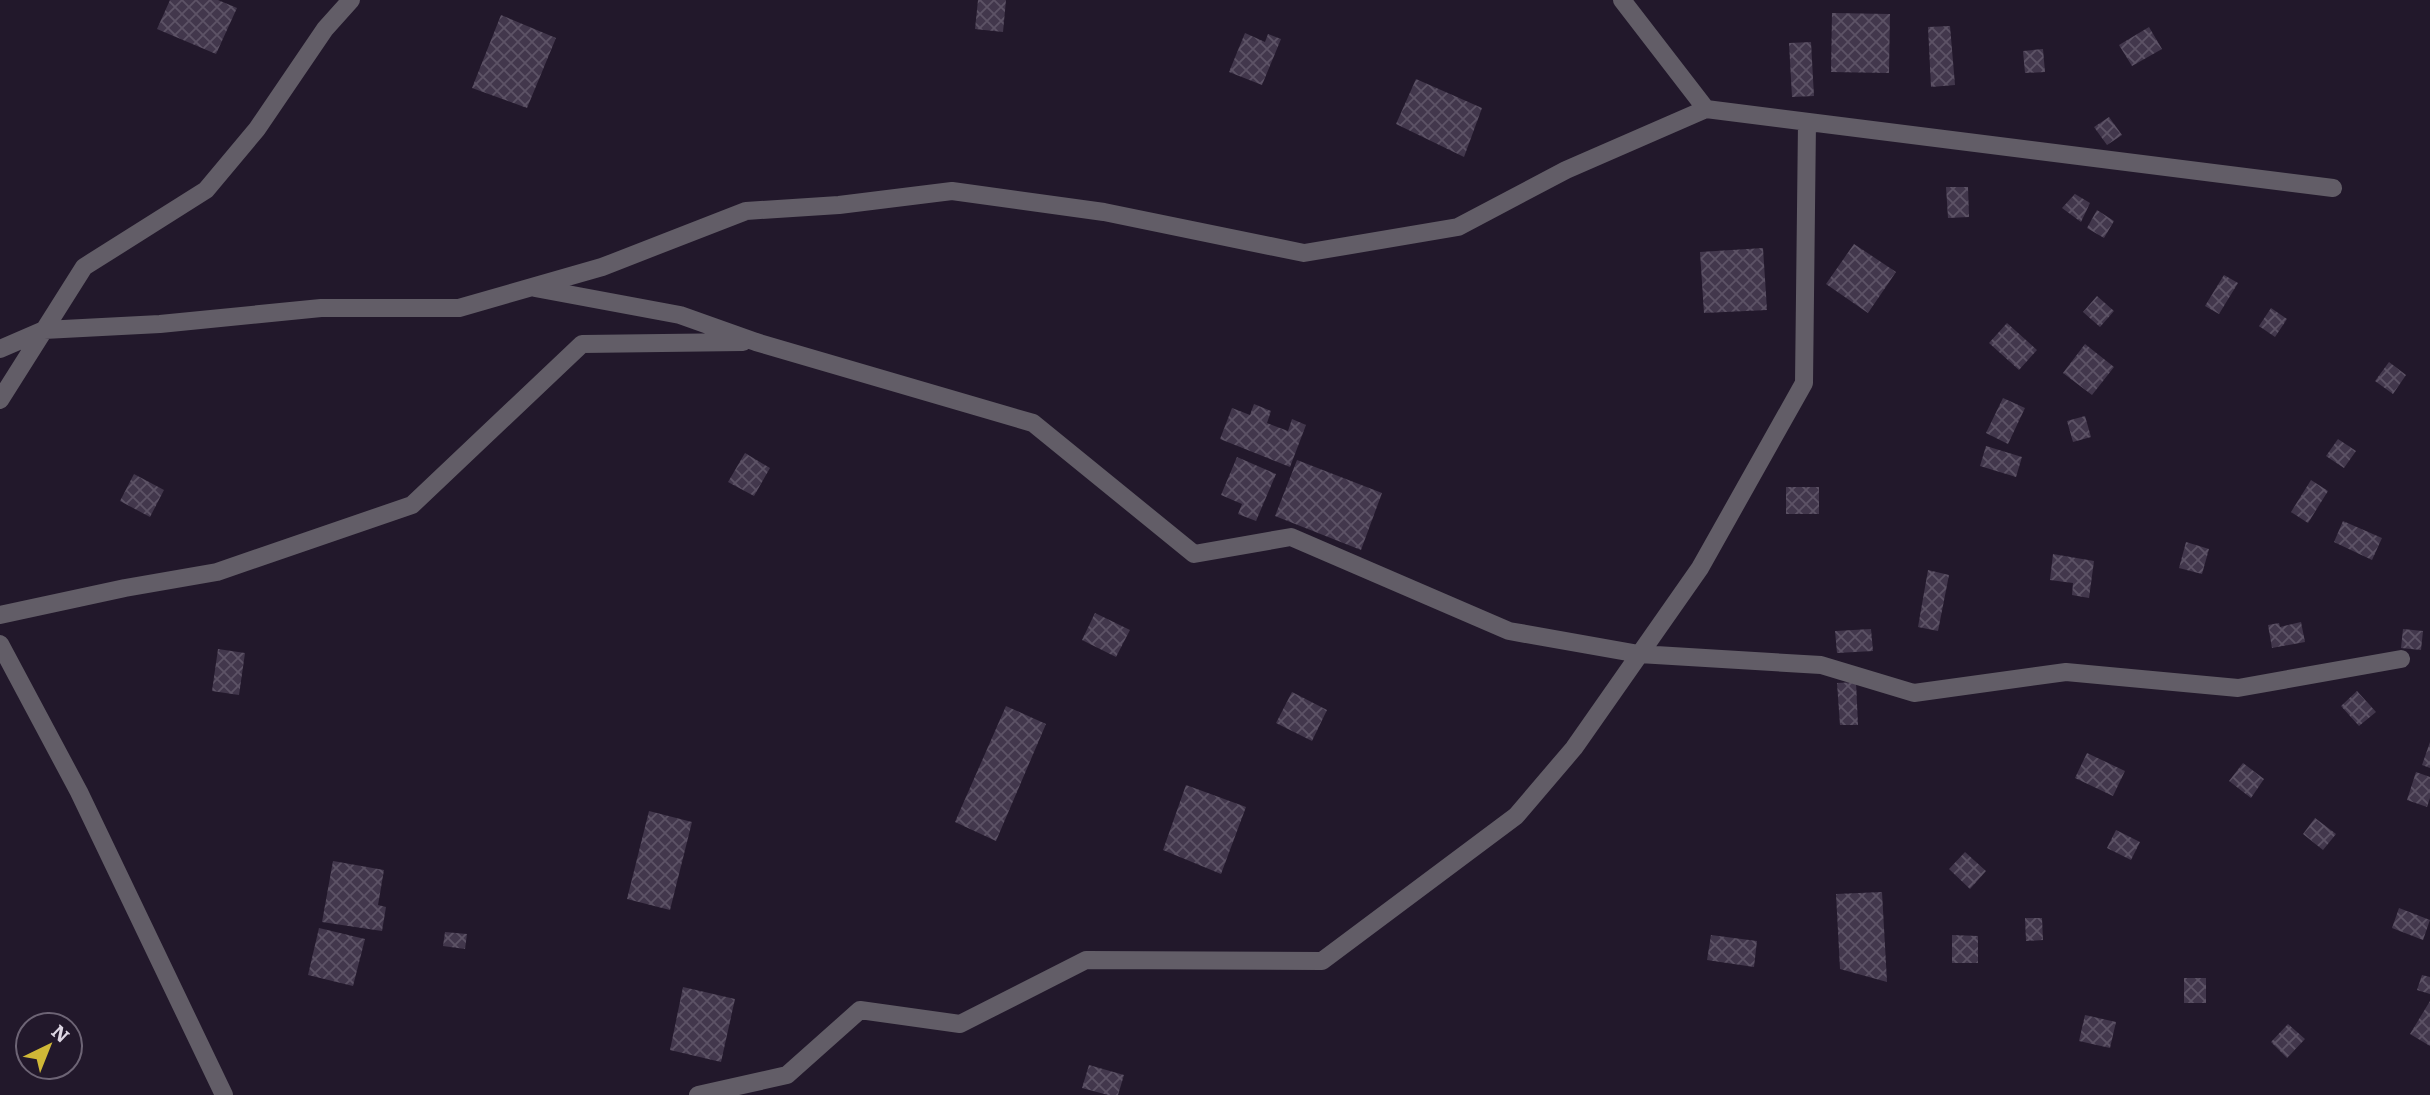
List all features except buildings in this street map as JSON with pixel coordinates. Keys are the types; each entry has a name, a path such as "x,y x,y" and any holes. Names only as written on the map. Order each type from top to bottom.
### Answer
{"street":[{"path":"0,400 84,267 206,190 257,129 325,29 351,0"},
{"path":"1622,0 1706,109"},
{"path":"0,349 44,330 160,324 321,308 459,308 602,267 746,211 839,205 952,191 1104,212 1304,253 1458,227 1566,170 1706,109 2333,188"},
{"path":"698,1095 787,1076 860,1010 960,1024 1086,960 1322,961 1516,816 1574,748 1700,568 1804,383 1807,122"},
{"path":"532,287 680,315 756,342 1033,423 1194,554 1291,537 1509,631 1639,654 1821,666 1914,693 2066,672 2238,688 2401,659"},
{"path":"0,615 125,588 217,572 411,505 582,344 756,342"},
{"path":"0,644 79,792 224,1095"}]}
